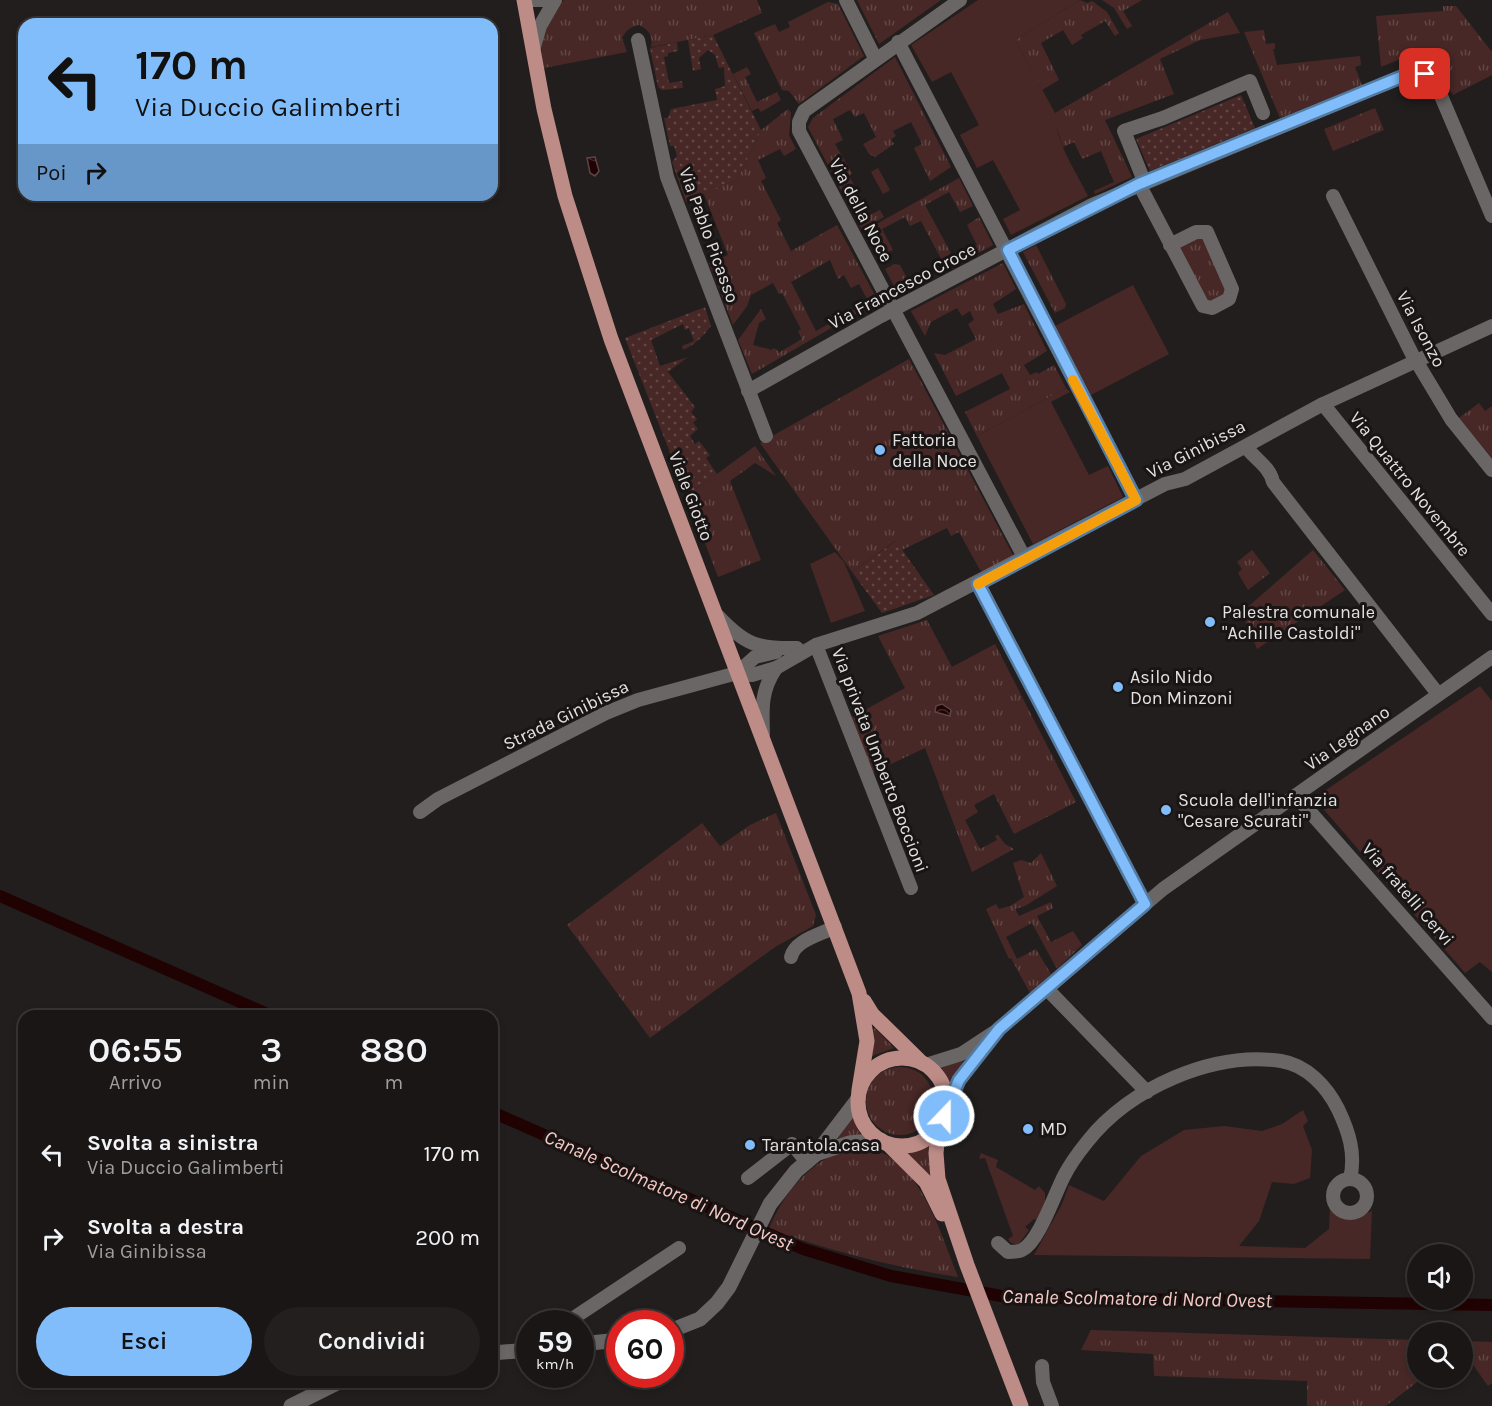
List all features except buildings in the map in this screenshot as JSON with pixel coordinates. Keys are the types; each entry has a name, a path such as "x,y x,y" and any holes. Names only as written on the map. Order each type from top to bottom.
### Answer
{"main road":[{"name":"Viale Giotto","path":"524,0 565,196 607,328 859,993 867,1041 858,1094 862,1121 926,1182 966,1265"},
{"name":"Viale Giotto","path":"859,993 872,1014 939,1078 944,1088 946,1107 939,1125 936,1153 938,1179 966,1265 1021,1406"},
{"path":"858,1094 864,1078 883,1061 905,1057 923,1063"},
{"path":"884,1142 904,1146 919,1142 939,1125"}],"street":[{"path":"531,0 549,0"},
{"path":"533,50 540,26 555,0"},
{"path":"846,0 875,58"},
{"name":"Via della Noce","path":"960,0 875,58 804,111 799,122 799,131 1024,557"},
{"name":"Via Pablo Picasso","path":"638,40 667,177 766,436"},
{"path":"898,42 1136,500"},
{"name":"Via Francesco Croce","path":"748,391 894,309 1142,182 1406,75 1421,72 1432,77 1492,216"},
{"path":"1170,245 1196,232 1207,232 1232,289 1229,299 1212,308 1203,306 1170,245 1142,182 1124,131 1163,118 1250,81 1263,113"},
{"name":"Via Isonzo","path":"1333,196 1415,359 1451,419 1492,470"},
{"name":"Via Ginibissa","path":"737,673 755,657 816,645 917,613 978,584 1024,557 1165,484 1185,479 1323,404 1415,359 1492,326"},
{"name":"Via Quattro Novembre","path":"1323,404 1492,614"},
{"path":"1246,447 1258,463 1265,466 1272,475 1273,482 1438,694"},
{"path":"978,584 1145,904"},
{"name":"Via Ginibissa","path":"714,612 748,644 767,649 797,648"},
{"name":"Via Ginibissa","path":"737,673 752,675 776,668 816,645"},
{"name":"Via privata Umberto Boccioni","path":"816,645 911,888"},
{"name":"Via Legnano","path":"923,1063 961,1054 999,1029 1048,990 1145,904 1230,840 1492,657"},
{"path":"764,742 761,701 768,681 776,668"},
{"name":"Strada Ginibissa","path":"420,812 438,799 606,713 638,700 737,673"},
{"name":"Via fratelli Cervi","path":"1296,796 1492,1018"},
{"path":"791,957 793,949 835,927"},
{"path":"1048,990 1147,1092"},
{"name":"Via Legnano","path":"946,1107 959,1080 999,1029"},
{"path":"998,1243 1008,1252 1022,1250 1027,1246 1049,1213 1065,1174 1088,1141 1104,1124 1147,1092 1189,1073 1220,1064 1273,1060 1298,1065 1326,1089 1340,1114 1350,1142 1354,1163 1350,1179"},
{"path":"684,1325 700,1318 717,1303 729,1287 770,1204 812,1158 858,1094"},
{"path":"812,1158 849,1143 884,1142"},
{"path":"748,1178 792,1144 812,1158"},
{"path":"586,1310 679,1248"},
{"path":"498,1353 516,1351"},
{"path":"1042,1366 1043,1382 1052,1406"},
{"path":"291,1406 327,1388"}],"green space":[{"path":"564,0 757,0 762,13 713,35 651,47 650,34 639,25 629,29 622,38 627,52 544,68 541,38 544,23"},
{"path":"857,0 941,0 879,44"},
{"path":"978,0 1080,0 1015,40 1055,113 1058,135 1088,196 1011,235 1003,219 1020,210 993,160 977,168 960,135 979,125 951,72 932,82 911,45"},
{"path":"1080,0 1087,3 1092,1 1107,12 1119,33 1115,36 1105,21 1081,35 1083,38 1072,45 1063,30 1041,43 1059,80 1042,90 1015,40"},
{"path":"1102,0 1142,0 1123,11 1132,26 1127,29 1114,8"},
{"path":"828,2 838,4 864,56 799,104 789,91 782,90 754,33 775,24 779,32 790,27 788,22"},
{"path":"1443,6 1456,6 1492,52 1492,75 1453,95 1436,75 1424,68 1410,67 1405,57 1381,67 1376,16 1443,11"},
{"path":"1228,12 1240,33 1200,40 1160,59 1174,94 1105,120 1132,177 1095,194 1094,191 1114,182 1101,151 1082,159 1074,142 1063,147 1055,123 1055,113"},
{"path":"1264,30 1266,44 1275,43 1275,49 1273,49 1277,65 1360,56 1361,65 1355,67 1362,85 1280,118 1244,32"},
{"path":"713,35 761,130 737,180 686,202 672,162 677,156 674,146 670,146 664,118 668,118 671,109 717,100 715,89 725,86 724,67 719,68 715,55 708,50 699,58 701,69 693,71 688,40"},
{"path":"677,42 678,51 668,53 668,56 664,57 669,83 682,81 683,88 662,90 658,87 650,48"},
{"path":"895,57 951,167 930,181 914,148 922,144 911,122 893,131 896,136 891,139 894,144 875,157 869,154 863,144 876,137 864,113 855,117 850,110 833,119 843,140 835,144 852,173 849,176 870,215 880,210 884,217 862,230 808,127 813,118"},
{"path":"747,67 751,74 745,77 757,102 777,92 781,100 761,112 758,108 752,111 733,74"},
{"path":"1241,95 1255,128 1150,171 1136,139"},
{"path":"1375,108 1384,130 1333,151 1324,129"},
{"path":"788,109 791,113 789,135 796,149 784,156 780,149 758,160 766,178 761,181 781,220 777,223 791,251 837,225 878,301 849,318 847,314 868,301 859,284 851,288 844,275 838,279 830,260 791,282 816,331 836,320 838,324 752,374 738,340 761,309 766,319 759,323 753,345 772,350 773,348 778,350 778,353 802,339 798,331 801,329 782,293 779,294 773,283 751,295 747,306 733,325 709,263 728,255 704,194 737,180 761,130"},
{"path":"878,168 890,190 883,194 871,172"},
{"path":"959,178 973,206 960,212 949,192 925,205 953,257 977,245 967,225 979,217 993,245 947,270 921,221 910,226 905,217 882,229 893,250 879,257 864,231"},
{"path":"1204,237 1227,293 1208,304 1179,252 1179,245 1190,239"},
{"path":"1036,245 1066,304 1065,308 1055,313 1023,252"},
{"path":"1003,263 1016,289 993,304 998,314 1024,304 1047,351 1024,365 1030,375 1037,372 1038,374 1054,365 1066,388 977,436 965,412 1010,389 1002,373 956,396 934,353 945,355 976,339 968,324 974,320 970,311 962,316 957,308 931,322 925,336 911,311"},
{"path":"895,264 900,265 909,282 917,278 920,284 899,295 885,269"},
{"path":"1133,285 1169,354 1091,395 1055,326"},
{"path":"705,307 711,326 699,340 688,348 683,350 682,346 694,341 689,328 685,330 683,324 651,340 660,366 688,357 668,372 695,407 691,412 697,419 693,423 698,429 690,436 695,444 699,441 710,455 706,458 717,474 687,496 625,338"},
{"path":"909,359 1014,557 985,572 980,570 959,532 951,536 947,528 902,550 895,541 852,572 760,443"},
{"path":"1066,388 1070,392 1051,402 1089,475 1108,466 1123,497 1033,544 977,436"},
{"path":"1479,403 1485,411 1492,406 1492,458 1459,418"},
{"path":"755,446 776,476 755,463 730,481 761,560 718,577 687,496"},
{"path":"896,541 934,595 882,613 852,572"},
{"path":"1252,550 1270,573 1248,590 1238,573 1242,569 1237,562"},
{"path":"1313,550 1345,590 1257,649 1242,612"},
{"path":"835,552 844,562 865,611 831,623 810,564"},
{"path":"927,620 952,667 995,644 1076,802 1014,834 994,794 974,805 978,812 965,820 980,849 997,840 995,836 998,835 1005,844 1014,849 972,872 925,748 872,773 850,718 905,688 878,636"},
{"path":"1480,686 1492,701 1492,972 1480,962 1465,973 1314,798"},
{"path":"776,813 816,915 813,926 775,947 650,1038 567,925 702,823 720,846 750,825"},
{"path":"1041,853 1057,886 1025,906 1015,909 1019,916 1051,902 1053,908 1037,916 1051,942 1073,931 1082,945 1057,969 1032,923 1006,937 1017,959 1036,949 1051,974 1030,993 1011,958 1009,959 986,909 996,904 999,909 1010,906 1024,897 1013,863 1021,860 1031,863"},
{"path":"875,1028 894,1048 872,1056 872,1030"},
{"path":"961,1060 964,1064 948,1084 941,1066"},
{"path":"900,1067 913,1070 924,1077 931,1088 934,1101 931,1114 924,1125 913,1132 900,1135 887,1132 876,1125 869,1114 866,1101 869,1088 876,1077 887,1070"},
{"path":"1303,1110 1308,1121 1303,1126 1312,1150 1310,1178 1294,1184 1272,1182 1259,1221 1239,1246 1305,1248 1329,1229 1330,1205 1340,1213 1350,1216 1372,1211 1370,1259 1034,1255 1062,1204 1069,1185 1104,1201 1141,1156 1184,1130 1224,1126 1262,1131 1282,1124"},
{"path":"853,1118 861,1135 840,1140 838,1138"},
{"path":"931,1140 931,1176 930,1177 904,1152"},
{"path":"865,1147 887,1155 912,1178 931,1210 958,1277 862,1258 769,1229 787,1195 815,1166 840,1152"},
{"path":"981,1153 998,1160 996,1167 1035,1190 1039,1186 1045,1193 1045,1205 1037,1220 1034,1219 1025,1227 1029,1230 1018,1245 1011,1243 1008,1239 1013,1236 985,1158 979,1159"},
{"path":"1091,1330 1407,1340 1407,1388 1409,1388 1386,1406 1307,1406 1307,1381 1154,1376 1153,1354 1081,1350"},
{"path":"1473,1341 1492,1342 1492,1383 1488,1386 1473,1365"}],"water":[{"path":"595,157 599,171 595,176 590,173 587,158"},
{"path":"942,704 951,710 950,716 935,712 936,706"}],"waterway":[{"name":"Canale Scolmatore di Nord Ovest","path":"0,896 258,1010"},
{"name":"Canale Scolmatore di Nord Ovest","path":"498,1115 803,1249 891,1276 1007,1297 1492,1305"}],"slow traffic":[{"path":"978,584 1024,557 1136,500 1073,380"}],"place":[{"name":"Fattoria della Noce","path":"880,450"},
{"name":"Palestra comunale \"Achille Castoldi\"","path":"1210,622"},
{"name":"Asilo Nido Don Minzoni","path":"1118,687"},
{"name":"Scuola dell'infanzia \"Cesare Scurati\"","path":"1166,810"},
{"name":"MD","path":"1028,1129"},
{"name":"Tarantola.casa","path":"750,1145"}],"route":[{"path":"944,1116 959,1080 999,1029 1035,1001 1145,904 978,584 1024,557 1136,500 1008,250 1092,205 1139,184 1406,75 1421,72 1425,74"}]}
